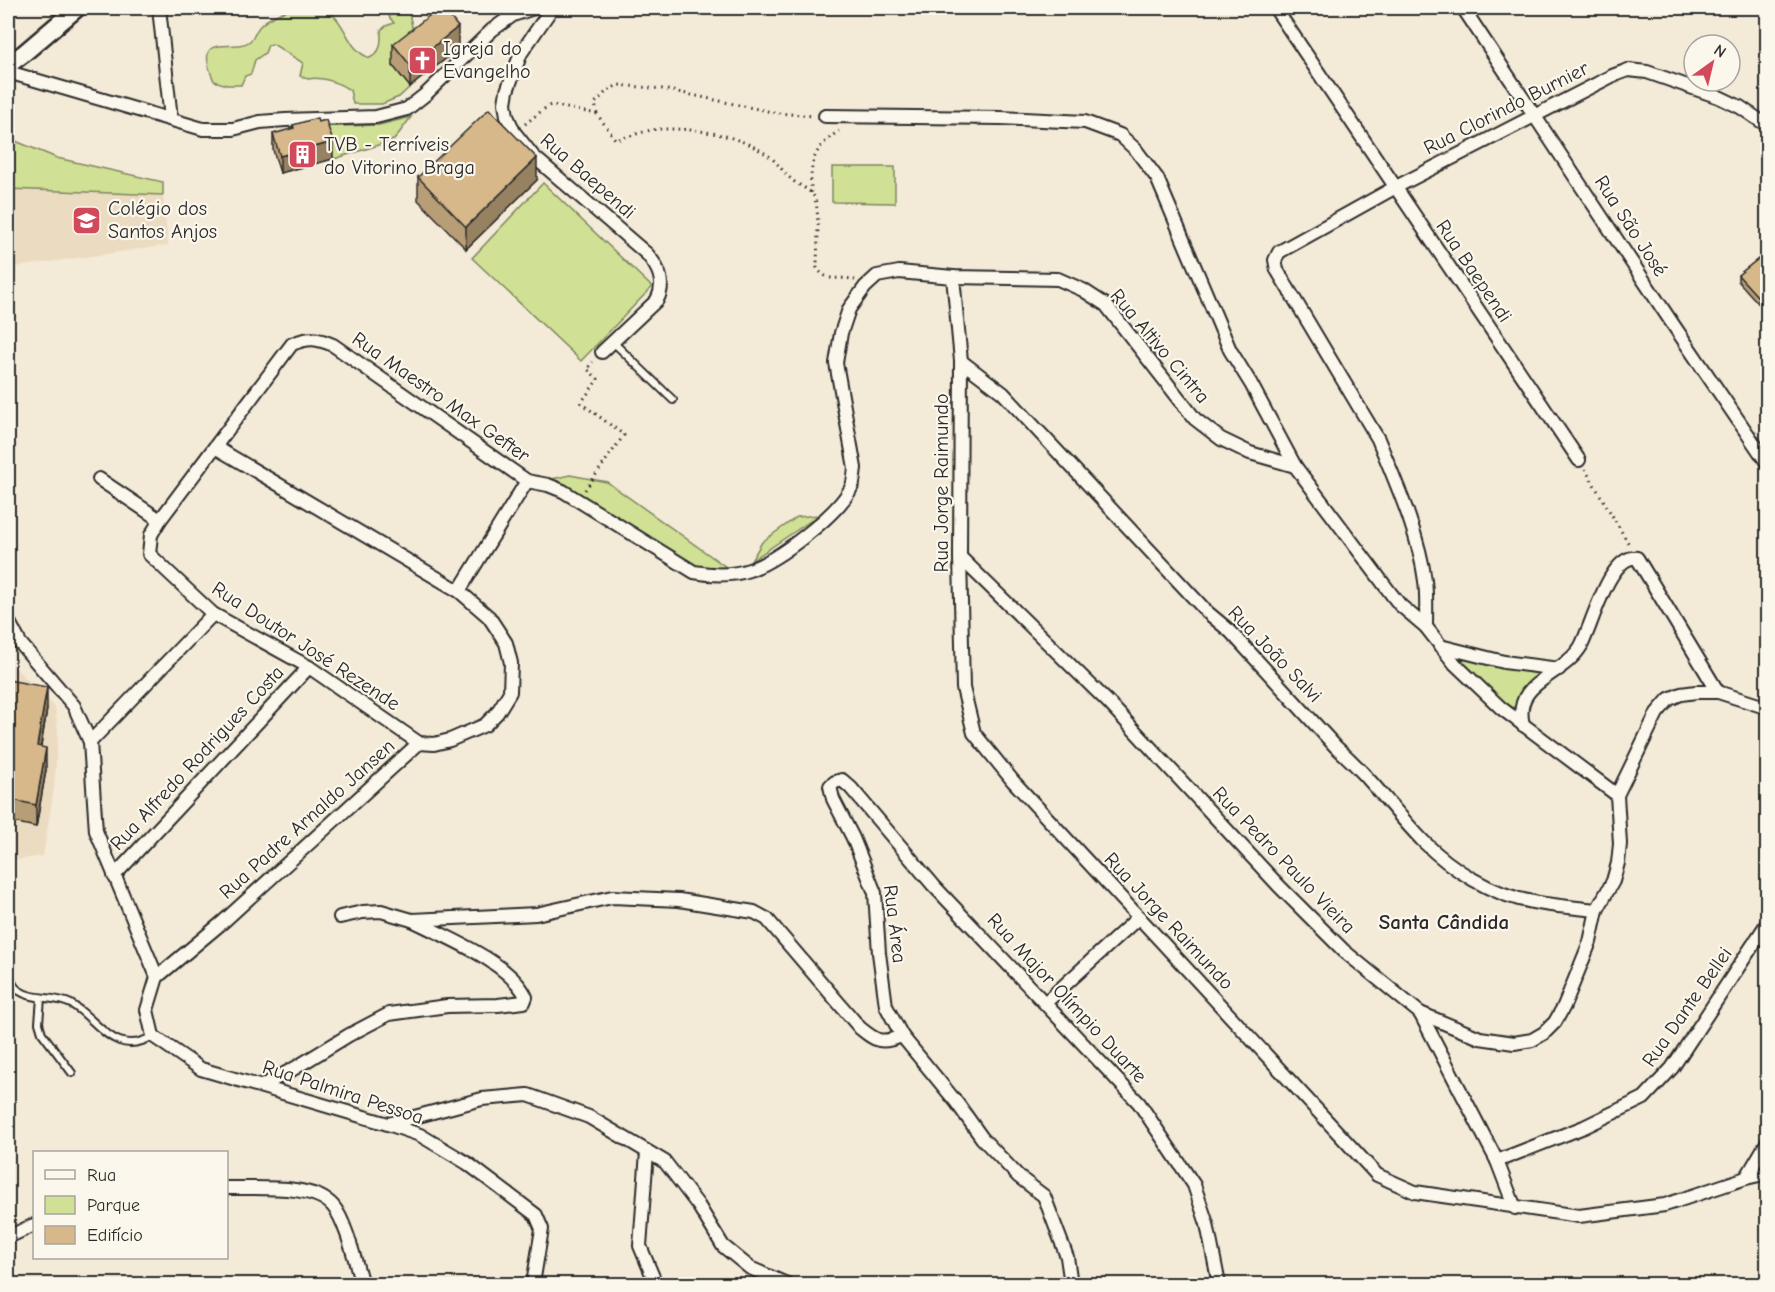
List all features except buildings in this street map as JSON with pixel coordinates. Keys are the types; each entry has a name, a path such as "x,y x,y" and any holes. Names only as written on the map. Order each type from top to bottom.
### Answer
{"main road":[{"path":"8,65 77,8"}],"street":[{"path":"159,8 171,119"},
{"path":"8,72 203,129 233,129 260,122 376,117 407,109 426,94 492,30 513,15 534,8"},
{"name":"Rua Baependi","path":"552,8 521,53 507,92 505,103 507,116 514,132 533,156 647,254 659,270 662,286 657,300 602,352"},
{"name":"Rua Baependi","path":"1275,8 1579,460"},
{"name":"Rua São José","path":"1463,8 1767,464"},
{"name":"Rua Clorindo Burnier","path":"1426,627 1425,581 1417,546 1378,439 1276,270 1275,260 1279,252 1286,246 1394,188 1611,76 1628,70 1647,72 1719,97 1740,107 1767,126"},
{"path":"825,116 1000,118 1085,122 1120,135 1136,150 1157,178 1230,350 1295,466 1400,605 1426,627 1455,664 1501,708 1617,795"},
{"name":"Rua Maestro Max Gefter","path":"215,447 292,344 303,339 319,339 333,345 527,481 563,491 694,572 711,575 749,570 781,553 807,535 830,515 846,497 853,484 855,468 836,363 841,333 849,309 865,287 877,276 899,272 953,277"},
{"name":"Rua Altivo Cintra","path":"953,277 1058,279 1083,290 1106,305 1195,419 1221,438 1250,453 1295,466"},
{"name":"Rua Jorge Raimundo","path":"953,277 961,361 960,557 963,688 975,733 1013,781 1377,1175 1415,1192 1579,1216 1665,1205 1767,1173"},
{"name":"Rua João Salvi","path":"961,361 1003,393 1207,612 1231,632 1336,747 1354,762 1424,842 1446,861 1489,888 1531,902 1597,910"},
{"path":"99,479 160,520 215,447"},
{"name":"Rua Padre Arnaldo Jansen","path":"157,977 224,921 419,743 434,744 450,740 485,725 497,713 510,692 511,663 506,643 489,617 459,591 215,447"},
{"path":"459,591 527,481"},
{"name":"Rua Doutor José Rezende","path":"160,520 151,535 149,554 213,614 309,667 419,743"},
{"name":"Rua Pedro Paulo Vieira","path":"960,557 1108,702 1271,877 1344,951 1420,1013 1480,1038 1514,1043 1532,1040 1544,1033 1555,1022 1564,1006 1590,942 1597,910 1613,881 1618,863 1620,844 1617,795 1656,713 1669,699 1681,694 1718,692 1767,708"},
{"path":"1523,725 1520,713 1523,698 1534,686 1570,660 1580,647 1607,581 1625,560 1631,557 1637,558 1718,692"},
{"path":"90,742 213,614"},
{"path":"8,620 20,643 74,706 90,742 96,831 157,977 147,1010 153,1036"},
{"path":"1438,645 1504,662 1559,669"},
{"name":"Rua Alfredo Rodrigues Costa","path":"114,876 309,667"},
{"name":"Rua Major Olímpio Duarte","path":"830,786 842,780 851,788 934,886 1139,1103 1194,1185 1207,1224 1219,1284"},
{"name":"Rua Área","path":"830,786 833,799 853,838 875,893 879,953 886,1006 902,1036 998,1157 1044,1197 1067,1257 1071,1284"},
{"path":"412,920 536,914 612,897 679,900 754,912 767,919 860,1028 874,1039 887,1042 902,1036"},
{"path":"262,1086 389,1014 447,1006 524,1002 526,997 521,985 506,971 412,920 381,911 340,917"},
{"path":"1045,1003 1139,917"},
{"name":"Rua Dante Bellei","path":"1497,1161 1584,1127 1644,1098 1672,1068 1767,922"},
{"path":"1420,1013 1497,1161 1515,1208"},
{"name":"Rua Palmira Pessoa","path":"153,1036 201,1069 420,1135 467,1162 536,1215 542,1229 533,1284"},
{"path":"388,1124 482,1099 528,1095 589,1117 665,1162 699,1205 723,1246 750,1268 787,1284"},
{"path":"1746,1178 1767,1141"},
{"path":"647,1152 640,1246 656,1284"},
{"path":"228,1188 300,1191 313,1193 325,1199 335,1208 362,1284"},
{"path":"8,1237 33,1225"}],"lane":[{"path":"613,342 673,400"},
{"path":"8,946 10,981 17,989 31,996 71,1004 115,1040 131,1044 142,1043 153,1036"},
{"path":"41,998 39,1023 42,1033 72,1073"}],"path":[{"path":"825,116 777,113 663,90 618,86 607,91 595,103 597,114 615,139 660,129 700,130 726,137 768,155 794,182 815,197 817,268 822,276 831,279 843,277 865,287"},
{"path":"514,132 550,105 597,114"},
{"path":"811,193 811,169 814,155 826,140 844,129"},
{"path":"578,501 624,435 581,403 598,379 587,369 602,352"},
{"path":"1579,460 1637,558"}],"shaded area":[{"name":"Colégio dos Santos Anjos","path":"8,189 163,195 168,245 8,268"},
{"path":"8,661 55,707 58,732 54,788 43,856 8,861"}],"green space":[{"path":"318,7 330,12 355,48 370,58 379,49 381,30 394,23 386,8 408,8 413,31 393,66 410,87 399,97 382,104 353,104 350,90 340,84 330,80 308,79 300,76 303,63 273,44 268,45 265,53 255,60 251,74 245,76 241,85 227,85 214,81 208,65 208,55 211,49 250,41 263,23 292,8"},
{"path":"411,117 394,140 334,159 326,136 274,149 273,144 301,127 379,125"},
{"path":"8,138 57,158 163,182 163,195 8,189"},
{"path":"832,167 895,167 895,203 832,202"},
{"path":"543,183 652,287 581,361 472,258"},
{"path":"570,475 607,482 733,572 711,575 538,482"},
{"path":"819,515 751,561 762,542 797,517"},
{"path":"1455,654 1537,672 1540,676 1513,712 1454,658"}],"place":[{"name":"Igreja do Evangelho","path":"422,60"},
{"name":"TVB - Terríveis do Vitorino Braga","path":"303,155"},
{"name":"Colégio dos Santos Anjos","path":"87,220"}],"district":[{"name":"Santa Cândida","path":"1444,922"}]}
